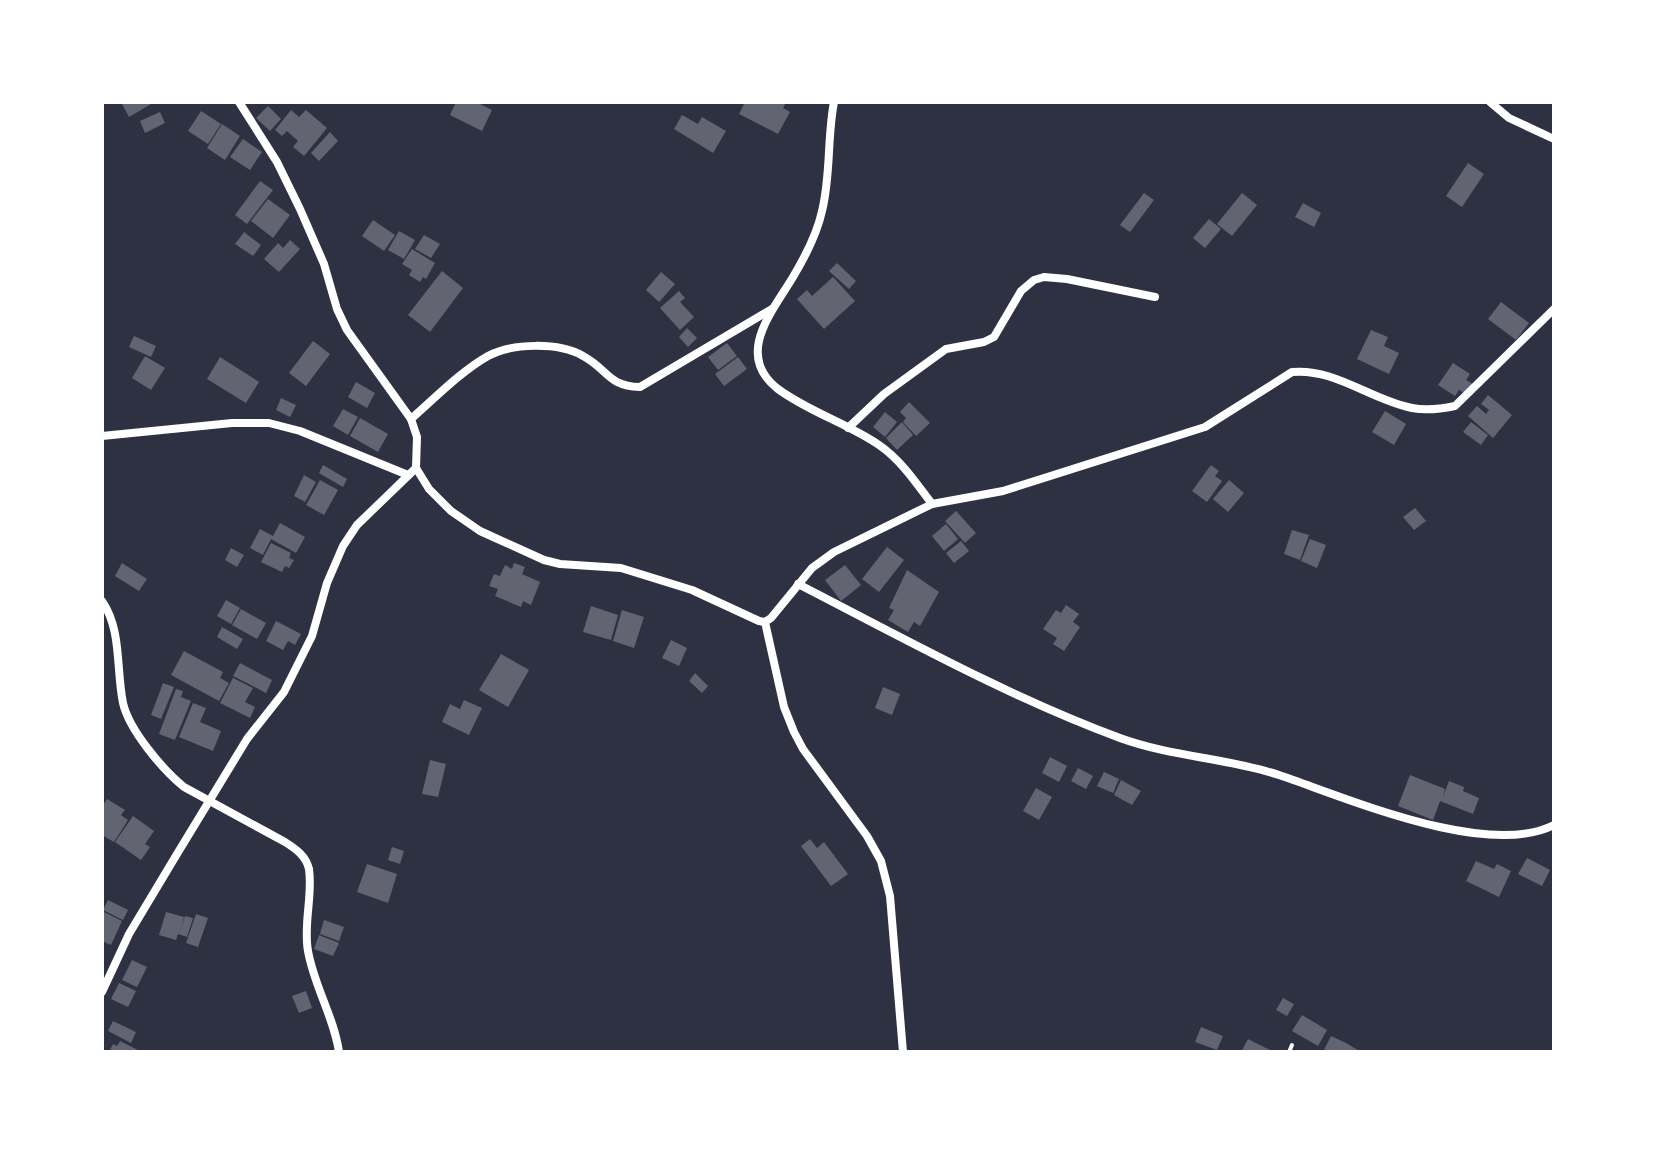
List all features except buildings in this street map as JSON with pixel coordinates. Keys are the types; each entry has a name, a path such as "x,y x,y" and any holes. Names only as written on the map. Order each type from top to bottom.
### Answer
{"street":[{"path":"102,992 129,934 247,739 284,692 312,636 327,583 343,546 357,525 412,472 417,437 411,419 347,330 337,309 324,264 300,209 277,162 239,102"},
{"path":"834,102 828,177 818,228 761,332 757,352 761,370 776,387 795,401 880,445 900,462 932,504"},
{"path":"1490,102 1509,118 1554,139"},
{"path":"848,428 884,394 946,349 984,342 994,337 1021,291 1034,280 1044,277 1067,279 1155,297"},
{"path":"411,419 489,355 550,345 570,348 590,359 623,386 640,387 773,308"},
{"path":"765,622 812,568 834,552 932,504 1003,491 1205,427 1292,372 1308,370 1325,375 1410,408 1436,410 1455,406 1554,309"},
{"path":"102,436 232,423 269,423 300,431 412,472 451,511 480,531 516,548 560,564 621,568 692,590 752,619 765,622"},
{"path":"798,584 1023,697 1121,738 1153,748 1261,769 1439,827 1473,834 1521,834 1545,830 1554,825"},
{"path":"102,601 114,622 123,704 128,720 175,779 298,850 306,860 309,871 308,952 339,1052"},
{"path":"765,622 784,707 794,732 881,861 890,896 903,1052"}],"lane":[{"path":"1289,1052 1292,1045"}]}
